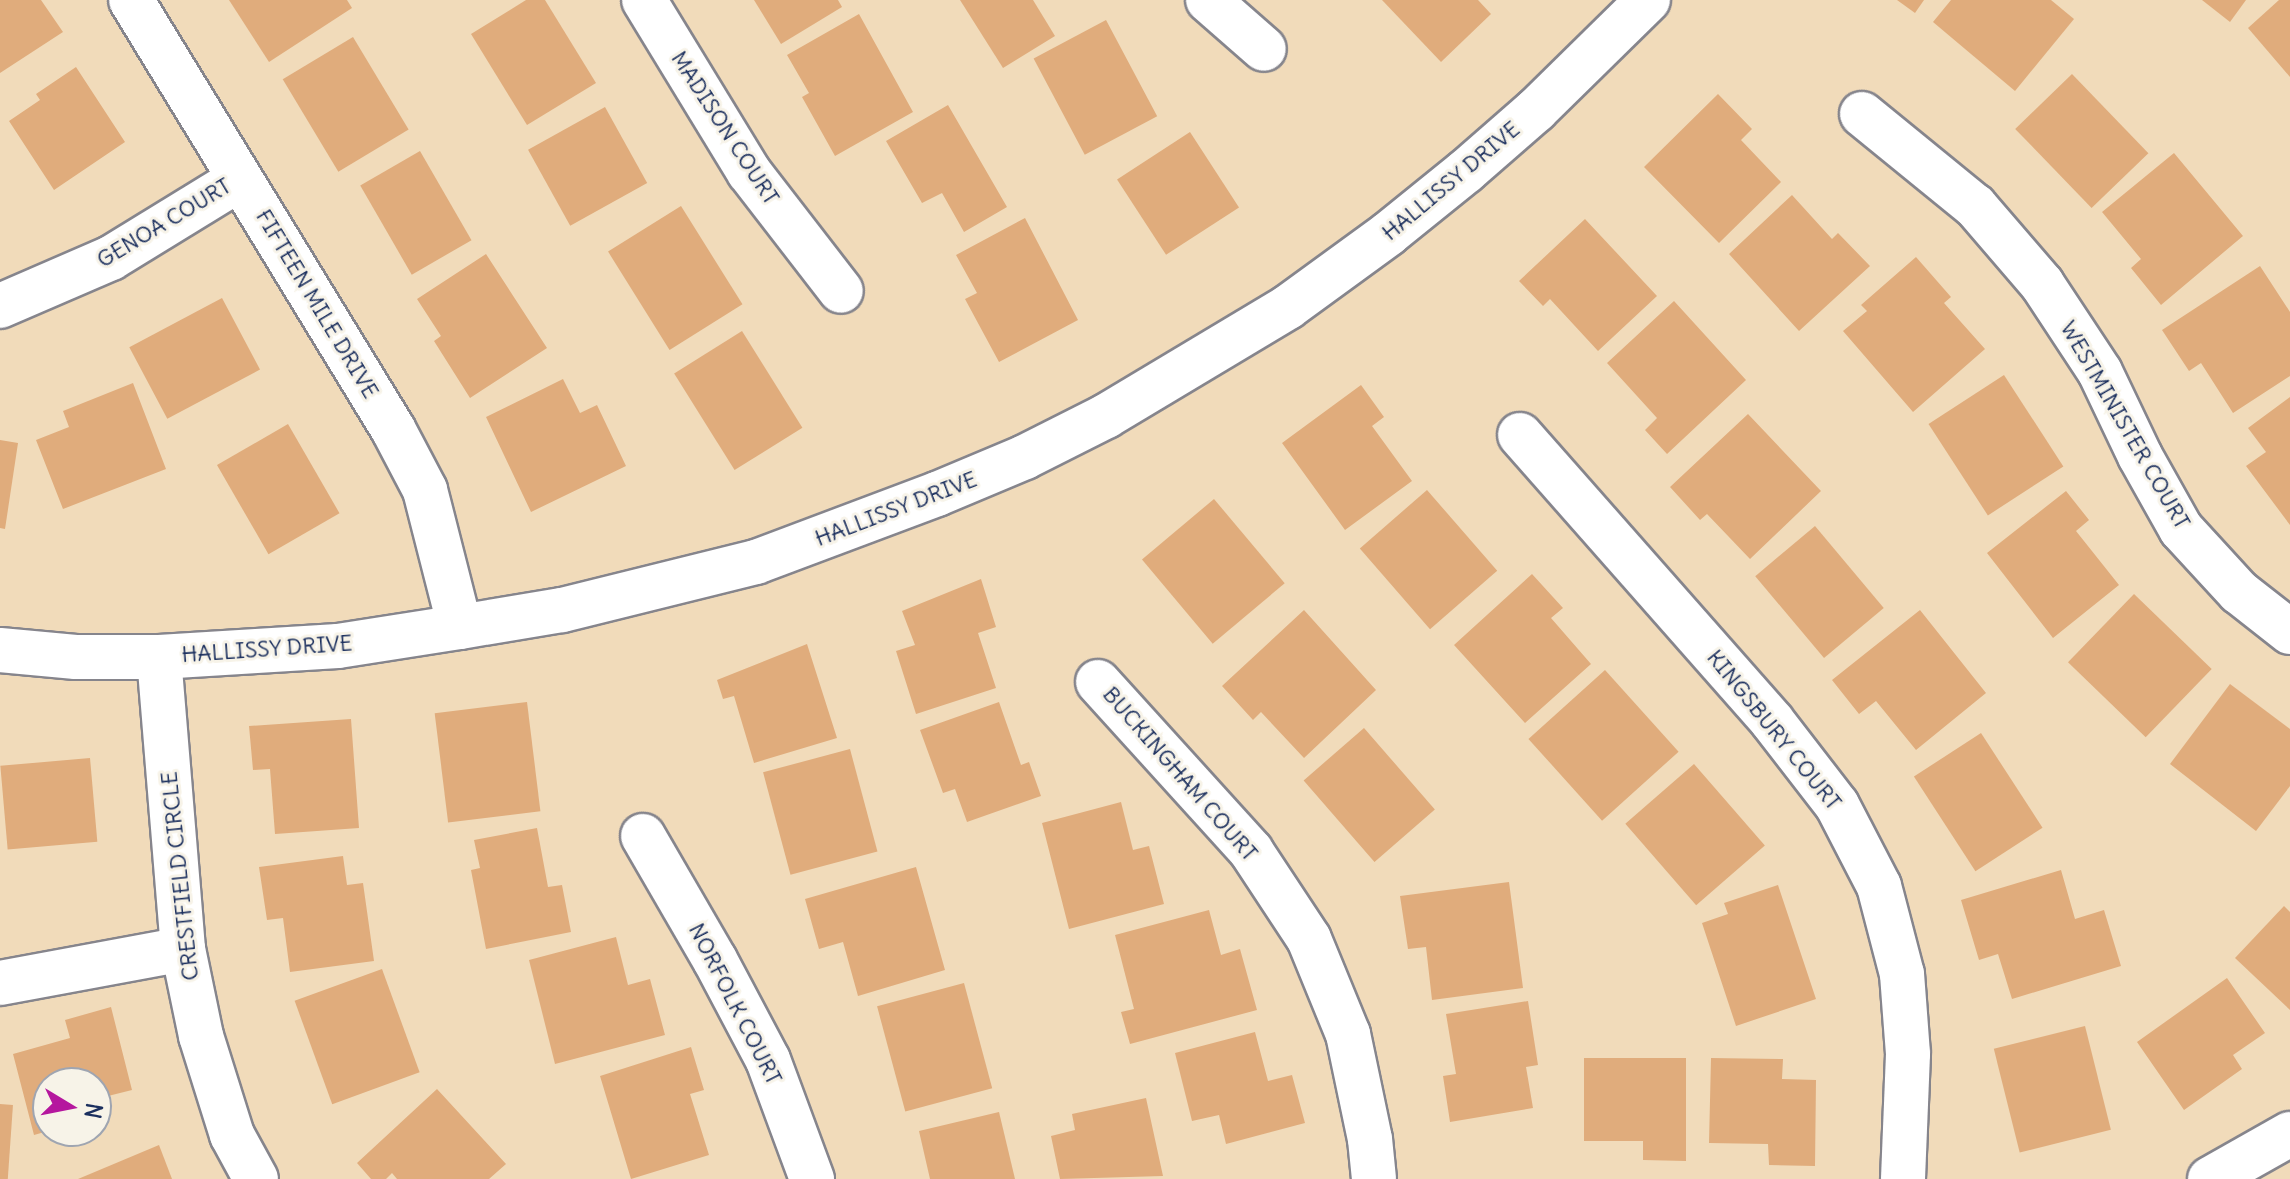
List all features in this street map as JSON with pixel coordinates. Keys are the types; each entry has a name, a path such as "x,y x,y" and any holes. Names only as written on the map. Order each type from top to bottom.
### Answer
{"street":[{"name":"FIFTEEN MILE DRIVE","path":"131,0 393,429 425,490 460,627"},
{"name":"MADISON COURT","path":"644,0 749,172 841,291"},
{"path":"1208,0 1264,49"},
{"name":"HALLISSY DRIVE","path":"0,650 76,657 159,657 338,646 562,610 756,562 952,488 1025,457 1106,416 1288,307 1388,234 1536,110 1648,0"},
{"name":"WESTMINISTER COURT","path":"1862,114 1975,206 2042,284 2100,372 2140,456 2181,529 2239,592 2290,632"},
{"name":"GENOA COURT","path":"0,306 111,258 240,179"},
{"name":"KINGSBURY COURT","path":"1520,435 1772,721 1844,819 1879,886 1902,974 1908,1054 1903,1179"},
{"name":"CRESTFIELD CIRCLE","path":"159,657 183,949 201,1036 223,1107 232,1135 256,1179"},
{"name":"BUCKINGHAM COURT","path":"1098,682 1251,851 1309,939 1348,1034 1370,1139 1374,1179"},
{"name":"NORFOLK COURT","path":"643,836 768,1060 812,1179"},
{"path":"0,983 183,949"},
{"path":"2210,1179 2290,1134"}],"building":[{"path":"0,0 41,0 63,32 0,73"},
{"path":"229,0 347,0 352,8 269,62"},
{"path":"526,0 545,0 596,83 527,125 471,34"},
{"path":"754,0 838,0 842,7 781,44"},
{"path":"960,0 1033,0 1055,36 1003,68"},
{"path":"1382,0 1478,0 1491,14 1441,62"},
{"path":"1897,0 1924,0 1915,13"},
{"path":"1951,0 2051,0 2074,19 2015,91 1933,22"},
{"path":"2202,0 2246,0 2230,22"},
{"path":"2279,0 2290,0 2290,77 2248,28"},
{"path":"859,14 913,112 835,156 802,97 809,93 787,55"},
{"path":"1106,20 1157,116 1085,155 1034,58"},
{"path":"353,37 409,130 338,172 283,79"},
{"path":"76,67 125,142 54,190 9,121 40,100 36,94"},
{"path":"2072,74 2148,153 2092,208 2015,129"},
{"path":"1718,94 1752,129 1741,140 1781,182 1719,243 1644,167"},
{"path":"948,105 1007,207 964,232 942,193 922,203 886,141"},
{"path":"605,107 647,183 570,226 528,150"},
{"path":"1190,132 1239,207 1166,255 1117,179"},
{"path":"420,151 472,240 412,275 360,186"},
{"path":"2174,153 2243,236 2161,305 2131,268 2141,259 2102,212"},
{"path":"1792,195 1832,239 1838,233 1870,266 1799,331 1729,254"},
{"path":"681,206 742,304 670,350 608,252"},
{"path":"1025,218 1078,320 999,362 965,299 977,293 956,255"},
{"path":"1585,219 1657,296 1598,351 1550,299 1543,306 1519,281"},
{"path":"486,254 547,348 470,398 434,341 441,336 417,299"},
{"path":"1916,257 1951,297 1944,303 1985,349 1913,412 1843,331 1867,311 1861,305"},
{"path":"2260,266 2290,312 2290,376 2233,413 2201,363 2189,371 2162,330"},
{"path":"222,298 260,370 167,419 129,347"},
{"path":"1674,301 1746,380 1667,454 1645,430 1657,418 1607,363"},
{"path":"742,331 802,428 735,470 674,373"},
{"path":"2004,375 2063,466 1988,515 1929,424"},
{"path":"563,379 580,413 597,405 626,466 531,512 486,417"},
{"path":"133,383 166,469 63,509 36,440 69,427 63,411"},
{"path":"1361,385 1384,417 1372,426 1412,481 1345,530 1282,443"},
{"path":"2290,397 2290,525 2246,466 2266,452 2248,428"},
{"path":"1748,414 1821,491 1750,559 1707,514 1700,520 1670,487"},
{"path":"288,424 340,513 268,554 217,465"},
{"path":"0,440 18,443 5,529 0,528"},
{"path":"1427,490 1497,571 1430,629 1360,548"},
{"path":"2066,491 2089,520 2076,531 2119,585 2053,638 1987,553"},
{"path":"1214,499 1285,583 1213,644 1142,559"},
{"path":"1815,526 1884,608 1824,658 1755,576"},
{"path":"1532,574 1563,608 1551,618 1591,664 1525,723 1454,645"},
{"path":"981,579 996,627 978,633 996,688 916,714 896,651 915,645 902,611"},
{"path":"2134,594 2212,669 2146,737 2068,662"},
{"path":"1304,610 1376,690 1304,758 1261,712 1253,720 1222,686"},
{"path":"1920,610 1986,693 1916,750 1876,701 1859,714 1832,680"},
{"path":"807,644 837,738 754,763 734,696 723,699 717,680"},
{"path":"1605,670 1679,752 1602,821 1528,739"},
{"path":"2230,684 2290,729 2290,786 2256,831 2170,764"},
{"path":"527,702 540,811 448,823 435,713"},
{"path":"999,702 1021,765 1029,762 1041,796 967,822 955,789 943,793 920,730"},
{"path":"351,719 359,828 275,834 270,769 253,770 249,726"},
{"path":"1364,728 1435,810 1374,862 1304,780"},
{"path":"1981,733 2043,828 1975,871 1914,777"},
{"path":"850,749 877,851 791,875 763,772"},
{"path":"90,758 97,842 8,850 0,766"},
{"path":"1694,764 1765,846 1696,905 1625,824"},
{"path":"1121,802 1133,850 1149,846 1164,904 1069,929 1042,823"},
{"path":"537,828 548,887 562,885 571,932 486,949 471,870 480,868 474,840"},
{"path":"343,856 347,885 363,883 374,961 290,972 283,918 267,920 259,867"},
{"path":"916,867 945,970 858,996 843,942 819,949 805,899"},
{"path":"2061,870 2075,919 2104,910 2121,966 2012,999 1998,954 1979,960 1961,900"},
{"path":"1509,882 1523,988 1432,1000 1426,947 1408,949 1400,896"},
{"path":"1778,885 1816,999 1736,1026 1702,923 1728,914 1724,903"},
{"path":"2284,906 2290,912 2290,1010 2235,958"},
{"path":"1209,910 1221,955 1240,949 1257,1010 1130,1044 1121,1012 1134,1009 1115,935"},
{"path":"616,937 628,985 650,979 665,1035 555,1064 529,960"},
{"path":"382,969 420,1072 332,1104 295,1001"},
{"path":"2227,978 2265,1033 2233,1055 2242,1069 2184,1110 2137,1042"},
{"path":"964,983 992,1088 905,1112 877,1006"},
{"path":"1528,1001 1538,1065 1526,1067 1533,1108 1450,1122 1443,1076 1456,1074 1446,1014"},
{"path":"111,1007 132,1090 112,1095 112,1067 32,1067 32,1127 13,1054 70,1038 65,1020"},
{"path":"2085,1026 2111,1130 2020,1153 1994,1049"},
{"path":"1255,1032 1268,1081 1292,1075 1305,1123 1226,1144 1219,1115 1192,1121 1175,1053"},
{"path":"691,1047 704,1090 690,1094 709,1155 631,1179 600,1076"},
{"path":"1584,1058 1686,1058 1686,1161 1643,1160 1643,1141 1584,1141"},
{"path":"1711,1058 1783,1059 1782,1079 1816,1080 1815,1166 1769,1165 1768,1144 1709,1143"},
{"path":"437,1089 506,1164 489,1179 397,1179 392,1173 386,1179 371,1179 357,1163"},
{"path":"1146,1098 1163,1176 1060,1179 1051,1136 1075,1130 1072,1114"},
{"path":"0,1104 13,1105 8,1179 0,1179"},
{"path":"999,1112 1015,1179 930,1179 919,1131"},
{"path":"159,1145 172,1179 78,1179"}]}
